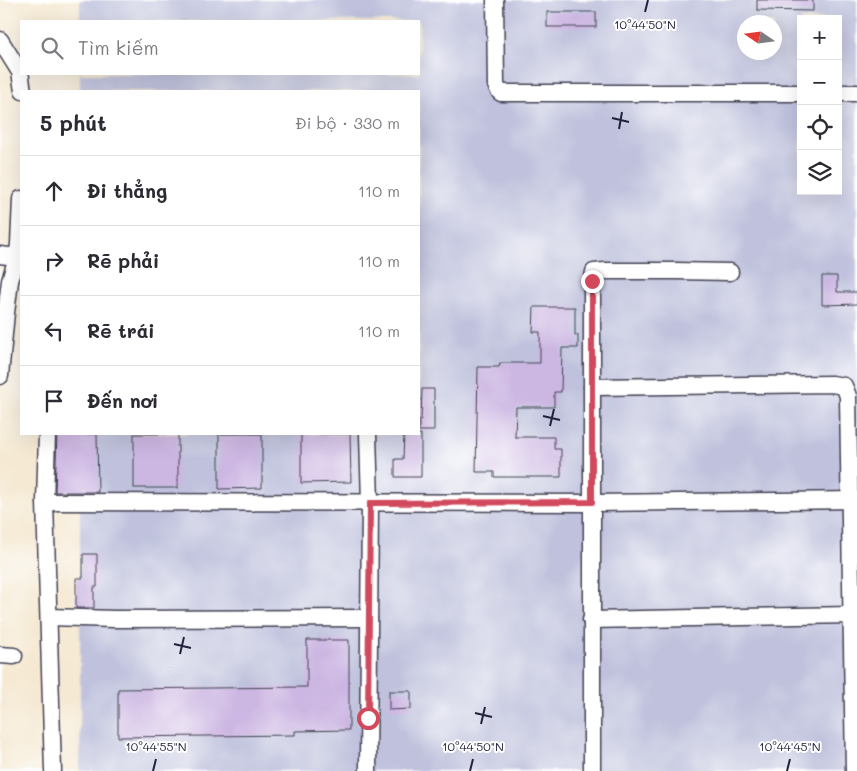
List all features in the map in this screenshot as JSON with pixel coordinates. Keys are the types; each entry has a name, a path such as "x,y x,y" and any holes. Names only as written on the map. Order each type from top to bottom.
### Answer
{"street":[{"path":"496,0 496,85 498,92 501,93 797,93"},
{"path":"0,40 20,72"},
{"path":"20,75 23,90"},
{"path":"842,93 857,93"},
{"path":"0,376 10,281 17,257 20,228"},
{"path":"0,256 17,257"},
{"path":"592,771 592,281 594,272 730,272"},
{"path":"592,387 832,384 844,386 848,396 853,500 854,771"},
{"path":"47,435 45,502 53,771"},
{"path":"368,435 370,503 368,771"},
{"path":"45,502 370,503 853,500"},
{"path":"592,620 852,616"},
{"path":"49,617 114,619 369,618"}],"shaded area":[{"path":"80,0 857,0 857,771 80,771 80,435 420,435 420,90 80,90 80,75 420,75 420,20 80,20"}],"building":[{"path":"757,0 813,0 813,11 757,10"},
{"path":"547,12 596,12 596,27 547,27"},
{"path":"822,276 837,276 837,292 857,292 857,304 822,305"},
{"path":"534,307 575,307 575,335 578,335 578,348 562,348 561,392 554,392 554,407 516,407 515,437 554,437 554,449 561,449 561,477 494,477 494,472 476,472 478,367 499,367 500,363 540,363 540,332 533,332"},
{"path":"422,389 434,389 434,431 420,431"},
{"path":"421,434 421,477 395,477 395,459 403,459 404,435"},
{"path":"57,435 97,435 98,492 55,492"},
{"path":"134,435 178,435 178,488 134,488"},
{"path":"219,435 262,435 262,488 219,489"},
{"path":"301,435 350,435 351,482 301,483"},
{"path":"83,554 97,554 97,587 94,587 94,608 76,608 76,578 83,578"},
{"path":"307,640 349,640 349,730 295,731 295,735 118,737 118,689 307,687"},
{"path":"389,691 411,691 411,709 389,710"}],"route":[{"path":"368,718 370,503 592,502 592,281"}]}
